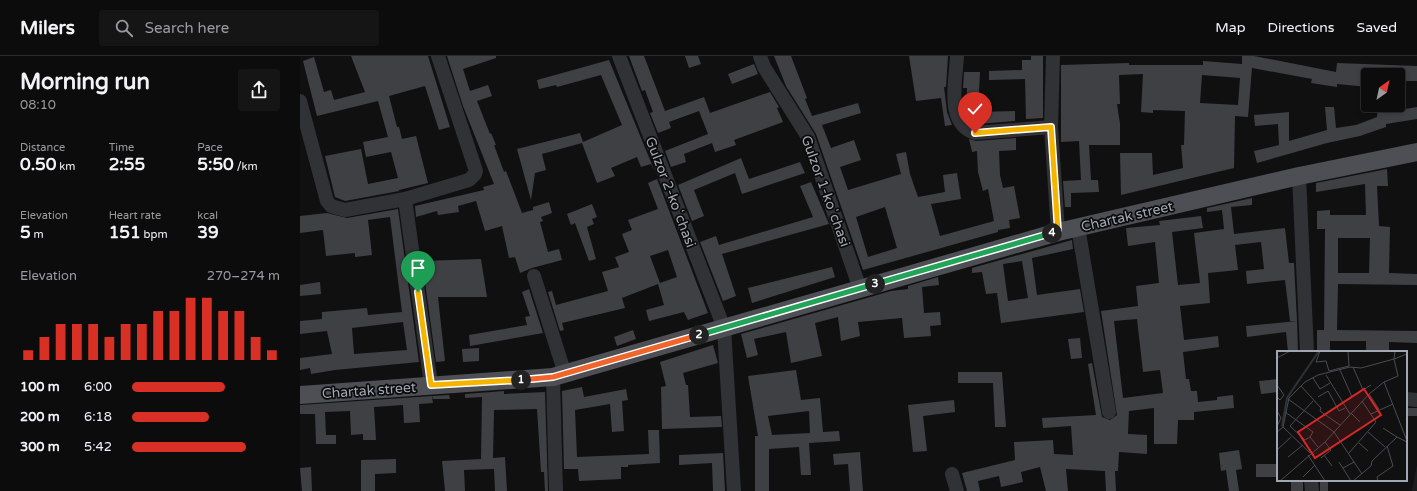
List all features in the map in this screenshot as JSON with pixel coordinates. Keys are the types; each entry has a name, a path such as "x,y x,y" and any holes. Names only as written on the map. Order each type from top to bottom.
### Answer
{"main road":[{"name":"Chartak street","path":"300,394 559,376 1058,232 1299,176 1417,152"}],"street":[{"path":"300,101 327,201 331,206 345,210 405,199 469,180 476,171 438,56"},
{"name":"Gulzor 2-koʻchasi","path":"619,56 724,328 734,491"},
{"name":"Gulzor 1-koʻchasi","path":"760,56 764,67 808,137 860,289"},
{"path":"957,56 955,102 957,119 968,131 975,133 1051,127"},
{"path":"1053,56 1051,127 1058,232"},
{"path":"1299,176 1307,351"},
{"path":"405,199 431,385"},
{"path":"1078,227 1108,412"},
{"path":"534,276 559,376 556,491"},
{"path":"1407,399 1417,400"},
{"path":"952,474 957,491"},
{"path":"1311,481 1312,491"}],"shaded area":[{"path":"1417,465 1417,491 1412,491 1412,490"}],"building":[{"path":"351,56 428,56 450,127 439,130 425,86 389,96 397,127 399,127 402,139 416,136 428,183 399,191 345,201 335,197 325,156 361,149 368,184 398,178 391,152 366,157 363,142 388,137 378,101 317,116 303,61 314,57 324,92 331,90 334,100 365,92"},
{"path":"447,56 496,56 496,58 463,69 470,91 488,85 492,96 477,101 496,145 494,145 504,172 506,171 522,213 533,210 533,207 549,202 552,213 541,217 543,221 540,222 548,252 559,249 562,260 532,268 520,273 515,257 509,258 502,226 485,231 476,201 458,206 459,212 438,215 437,211 416,217 415,206 484,190 483,187 494,184 463,106"},
{"path":"629,56 644,56 665,111 704,97 710,113 770,92 779,107 777,108 783,122 734,140 736,145 715,152 712,143 684,154 686,162 671,167 665,151 708,134 699,111 669,122 671,128 658,133 650,113 653,112 645,90 642,91"},
{"path":"685,56 698,56 701,64 689,68"},
{"path":"774,56 791,56 807,98 805,99 812,116 858,103 861,113 822,125 831,148 854,140 861,160 840,167 848,190 901,174 896,154 906,152 910,174 918,197 945,192 943,175 957,173 961,199 931,204 940,236 994,221 988,189 983,191 978,172 977,151 972,152 969,139 976,141 1016,138 1016,150 999,151 1000,175 1003,188 1014,186 1020,218 1009,220 1010,228 998,230 998,232 863,270 816,134 786,86","holes":["885,207 897,248 868,257 856,217"]},
{"path":"909,56 948,56 946,87 944,87 947,112 952,125 945,126 941,98 916,101"},
{"path":"1031,56 1043,56 1043,118 1026,119 1025,79 989,80 989,71 1022,70 1022,60 1031,60"},
{"path":"1242,56 1254,56 1336,72 1337,63 1417,66 1417,81 1405,81 1405,68 1361,68 1361,86 1337,84 1337,87 1311,83 1312,79 1252,68 1248,117 1235,116 1234,168 1121,195 1120,153 1152,153 1153,175 1183,168 1181,145 1184,145 1185,111 1153,110 1153,113 1141,112 1143,74 1119,75 1120,104 1117,104 1120,124 1120,145 1089,145 1091,180 1098,180 1099,192 1071,193 1071,207 1065,207 1063,181 1081,180 1079,141 1061,142 1061,65 1129,63 1129,65 1203,65 1203,61 1242,64","holes":["1202,75 1240,78 1238,105 1200,103"]},
{"path":"609,60 655,172 651,164 641,167 637,157 611,168 615,176 597,183 582,143 542,154 546,170 535,173 531,200 517,149 580,133 583,142 622,125 601,75 557,87 556,85 539,89 537,80"},
{"path":"754,64 758,74 732,84 728,74"},
{"path":"964,72 980,72 978,112 1015,111 1015,121 977,124 971,121 966,114 967,88 963,88"},
{"path":"1325,107 1334,107 1336,128 1356,125 1377,117 1377,112 1405,112 1405,109 1417,107 1417,119 1386,124 1386,127 1360,136 1327,143 1257,163 1254,151 1279,145 1278,124 1255,126 1254,115 1289,112 1289,141 1327,130"},
{"path":"741,158 749,179 800,162 805,173 742,194 735,173 694,190 704,216 692,221 678,185"},
{"path":"1387,169 1388,186 1377,186 1379,226 1390,227 1389,273 1417,274 1417,285 1338,284 1337,330 1417,331 1417,343 1389,342 1389,351 1366,351 1366,341 1330,341 1330,351 1317,351 1317,330 1324,330 1325,229 1317,229 1317,211 1330,210 1330,215 1366,215 1365,184 1316,192 1316,183","holes":["1338,238 1370,238 1369,273 1338,273"]},
{"path":"657,179 708,313 688,320 684,312 649,321 646,310 664,305 658,284 622,298 625,308 562,323 564,330 560,331 548,292 552,291 556,305 608,291 602,272 619,267 615,257 629,252 622,234 632,230 628,220 658,209 648,183","holes":["668,250 677,277 660,283 650,256"]},
{"path":"811,182 829,224 722,254 736,296 723,301 700,242 716,236 719,245 813,217 800,186"},
{"path":"1252,198 1252,205 1231,207 1234,234 1285,228 1289,263 1294,263 1297,321 1290,321 1285,280 1247,284 1246,271 1264,269 1261,242 1235,245 1238,270 1208,273 1210,303 1180,306 1184,340 1218,336 1219,347 1183,352 1186,379 1189,379 1191,391 1197,391 1198,402 1217,400 1217,397 1233,395 1234,408 1194,412 1194,420 1178,420 1177,444 1154,444 1154,408 1129,411 1128,434 1147,435 1147,454 1119,452 1118,471 1115,471 1116,491 1106,491 1105,471 1066,469 1068,491 1046,491 1040,467 1021,472 1023,482 1001,487 999,476 978,481 980,491 967,491 962,473 1015,460 1014,442 1053,440 1054,454 1073,455 1071,426 1043,428 1042,418 1096,415 1088,364 1092,363 1102,417 1110,420 1117,415 1101,311 1138,306 1136,286 1159,283 1155,242 1128,246 1126,228 1160,225 1159,221 1201,216 1203,228 1172,232 1178,285 1200,283 1194,233 1224,229 1222,210 1207,212 1207,208","holes":["1137,319 1143,372 1160,370 1163,393 1123,398 1114,321"]},
{"path":"592,204 597,217 592,219 594,224 587,227 596,259 589,261 575,223 571,225 567,214"},
{"path":"398,209 419,362 335,370 311,374 310,368 300,370 300,358 332,354 327,331 300,334 300,321 322,319 322,312 367,308 368,315 402,312 390,217 368,220 372,255 355,257 355,253 326,256 323,230 300,233 300,216 327,213 347,218","holes":["403,322 407,350 354,354 352,328"]},
{"path":"1072,240 1073,249 1032,258 1037,295 1080,289 1084,312 1001,323 997,293 986,294 982,272 972,273 972,268","holes":["1022,261 1028,298 1008,301 1003,264"]},
{"path":"481,259 487,297 438,297 445,361 436,362 422,261"},
{"path":"832,267 835,277 752,303 748,288"},
{"path":"938,277 939,285 922,287 924,313 940,312 941,325 930,326 931,336 904,338 902,318 858,322 860,336 841,341 838,317 815,323 822,356 791,363 786,332 754,339 758,355 747,358 741,334 891,291 908,289 908,286"},
{"path":"320,282 321,294 300,296 300,285"},
{"path":"529,289 543,333 470,346 469,335 527,325 525,317 530,316 522,292"},
{"path":"1297,321 1298,351 1288,351 1286,332 1247,337 1246,326"},
{"path":"633,330 636,339 617,346 614,337"},
{"path":"1080,338 1082,358 1071,359 1068,339"},
{"path":"713,345 718,363 683,373 686,385 688,385 690,417 721,416 722,427 662,429 661,387 666,386 660,362"},
{"path":"479,348 479,361 463,362 462,349"},
{"path":"796,370 801,400 820,398 823,432 839,431 840,441 809,443 811,475 801,475 799,447 769,449 769,491 755,491 755,436 758,436 748,376","holes":["809,411 810,433 772,435 768,416"]},
{"path":"958,372 1002,372 1006,427 995,427 993,383 958,383"},
{"path":"1277,379 1277,392 1261,394 1259,381"},
{"path":"582,387 584,397 626,389 628,400 622,401 624,431 612,432 610,404 575,410 577,457 649,454 648,430 659,430 660,463 628,465 628,467 621,467 621,479 579,481 578,469 564,469 562,391"},
{"path":"504,391 504,394 545,392 548,491 545,491 544,472 541,472 537,409 494,410 493,458 505,457 507,491 495,491 494,469 464,470 465,491 445,491 442,461 481,459 482,397 465,398 465,394"},
{"path":"449,395 450,399 433,399 432,396"},
{"path":"432,396 433,403 419,404 420,422 404,423 403,405 374,407 376,440 363,440 363,434 351,435 350,411 325,412 326,435 336,435 336,444 316,444 315,414 300,414 300,405"},
{"path":"954,400 955,412 923,416 927,451 913,452 908,405"},
{"path":"1407,408 1417,408 1417,416 1407,416"},
{"path":"1239,450 1242,469 1236,470 1239,491 1229,491 1226,470 1221,471 1219,453"},
{"path":"860,452 863,491 850,491 848,464 834,465 833,454"},
{"path":"723,453 725,491 713,491 712,463 679,465 679,455"},
{"path":"396,459 396,473 375,474 375,491 361,491 361,460"},
{"path":"1256,464 1277,464 1277,477 1256,477"},
{"path":"311,467 312,491 302,491 300,468"},
{"path":"1291,481 1303,481 1303,491 1291,491"},
{"path":"1320,481 1328,481 1328,491 1320,491"}],"route":[{"path":"418,292 431,385 534,379 565,374 1058,232 1051,127 975,133"}]}
